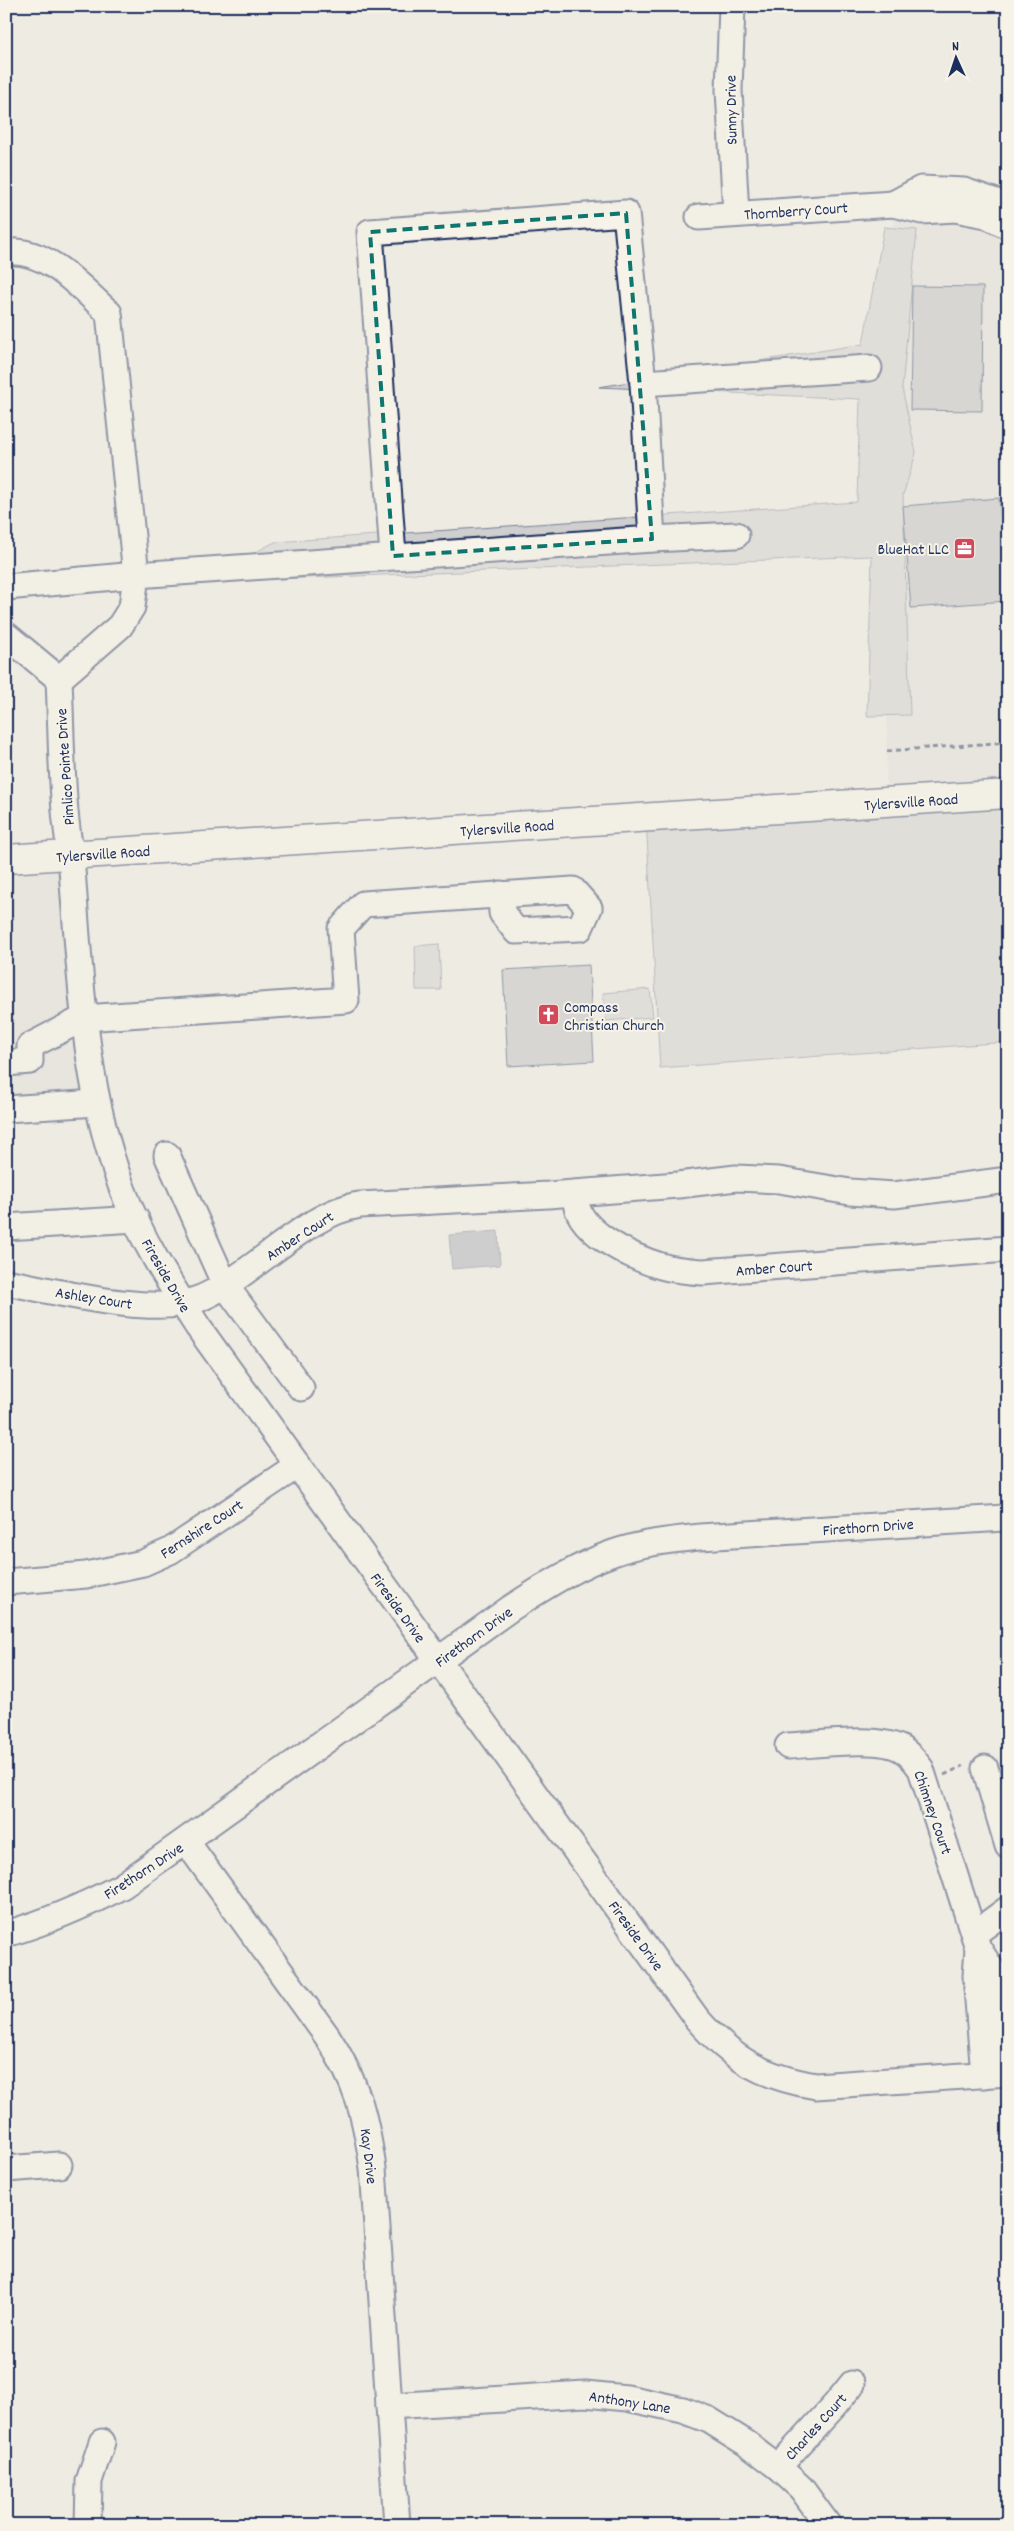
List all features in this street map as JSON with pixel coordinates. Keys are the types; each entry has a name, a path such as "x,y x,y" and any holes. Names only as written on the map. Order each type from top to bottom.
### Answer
{"main road":[{"name":"Tylersville Road","path":"6,859 1008,794"}],"street":[{"name":"Sunny Drive","path":"732,6 729,90 736,214"},
{"name":"Thornberry Court","path":"893,204 921,189 964,190 1008,206"},
{"name":"Thornberry Court","path":"699,217 893,204 922,211 955,209 986,215 1008,226"},
{"path":"393,556 370,232 626,213 643,383 652,539"},
{"path":"6,252 22,250 57,267 109,312 136,575 132,608 120,626 59,679 6,636"},
{"path":"643,383 869,368"},
{"path":"6,587 136,575 393,556 736,535"},
{"name":"Pimlico Pointe Drive","path":"59,679 65,812 72,855"},
{"name":"Fireside Drive","path":"72,855 89,1064 97,1103 122,1188 146,1241 183,1304 438,1662 697,2019 715,2040 737,2058 770,2075 788,2081 816,2086 998,2074"},
{"path":"6,1063 30,1061 30,1046 84,1018 346,1000 341,929 363,904 501,894"},
{"path":"6,1109 97,1103"},
{"path":"167,1155 224,1285 301,1388"},
{"name":"Amber Court","path":"183,1304 200,1299 224,1285 320,1220 346,1207 576,1193 678,1185 736,1178 779,1180 850,1192 894,1195 1008,1180"},
{"name":"Amber Court","path":"576,1193 575,1201 584,1220 607,1242 646,1261 674,1270 703,1272 1008,1249"},
{"path":"6,1227 136,1219"},
{"name":"Ashley Court","path":"6,1282 132,1304 183,1304"},
{"name":"Fernshire Court","path":"6,1582 86,1575 143,1563 186,1540 298,1465"},
{"name":"Firethorn Drive","path":"6,1934 44,1922 84,1906 138,1876 511,1608 573,1570 614,1553 657,1542 700,1537 1004,1518"},
{"name":"Chimney Court","path":"788,1746 874,1742 889,1744 902,1749 913,1758 926,1783 976,1941 996,1976 998,2074"},
{"path":"985,1768 1008,1846"},
{"name":"Kay Drive","path":"186,1841 327,2036 349,2072 360,2099 367,2126 373,2168 397,2525"},
{"path":"976,1941 1008,1910"},
{"path":"6,2169 59,2165"},
{"name":"Charles Court","path":"778,2468 852,2384"},
{"name":"Anthony Lane","path":"389,2406 585,2394 627,2398 696,2414 746,2443 778,2468 801,2488 828,2525"},
{"path":"88,2525 88,2481 102,2442"}],"path":[{"path":"887,751 1008,742"},
{"path":"926,1783 970,1763 985,1768"}],"highlighted area":[{"path":"626,213 652,539 393,556 370,232"}],"shaded area":[{"path":"1008,197 1008,794 886,803 893,204"},
{"path":"884,227 917,230 902,388 916,453 903,495 910,715 867,716 872,556 278,579 240,560 275,542 857,502 860,399 599,387 863,344"},
{"path":"1008,794 1008,1042 660,1068 646,818"},
{"path":"71,855 97,1103 6,1109 6,859"},
{"path":"439,944 441,990 416,990 415,946"},
{"path":"650,989 653,1017 606,1021 603,993"},
{"path":"498,1231 500,1265 452,1269 449,1235"}],"building":[{"path":"912,286 983,287 982,411 910,410"},
{"path":"999,498 1007,601 911,608 903,506"},
{"name":"Compass Christian Church","path":"589,965 594,1061 508,1066 503,970"}],"place":[{"name":"BlueHat LLC","path":"965,548"},
{"name":"Compass Christian Church","path":"548,1015"}]}
